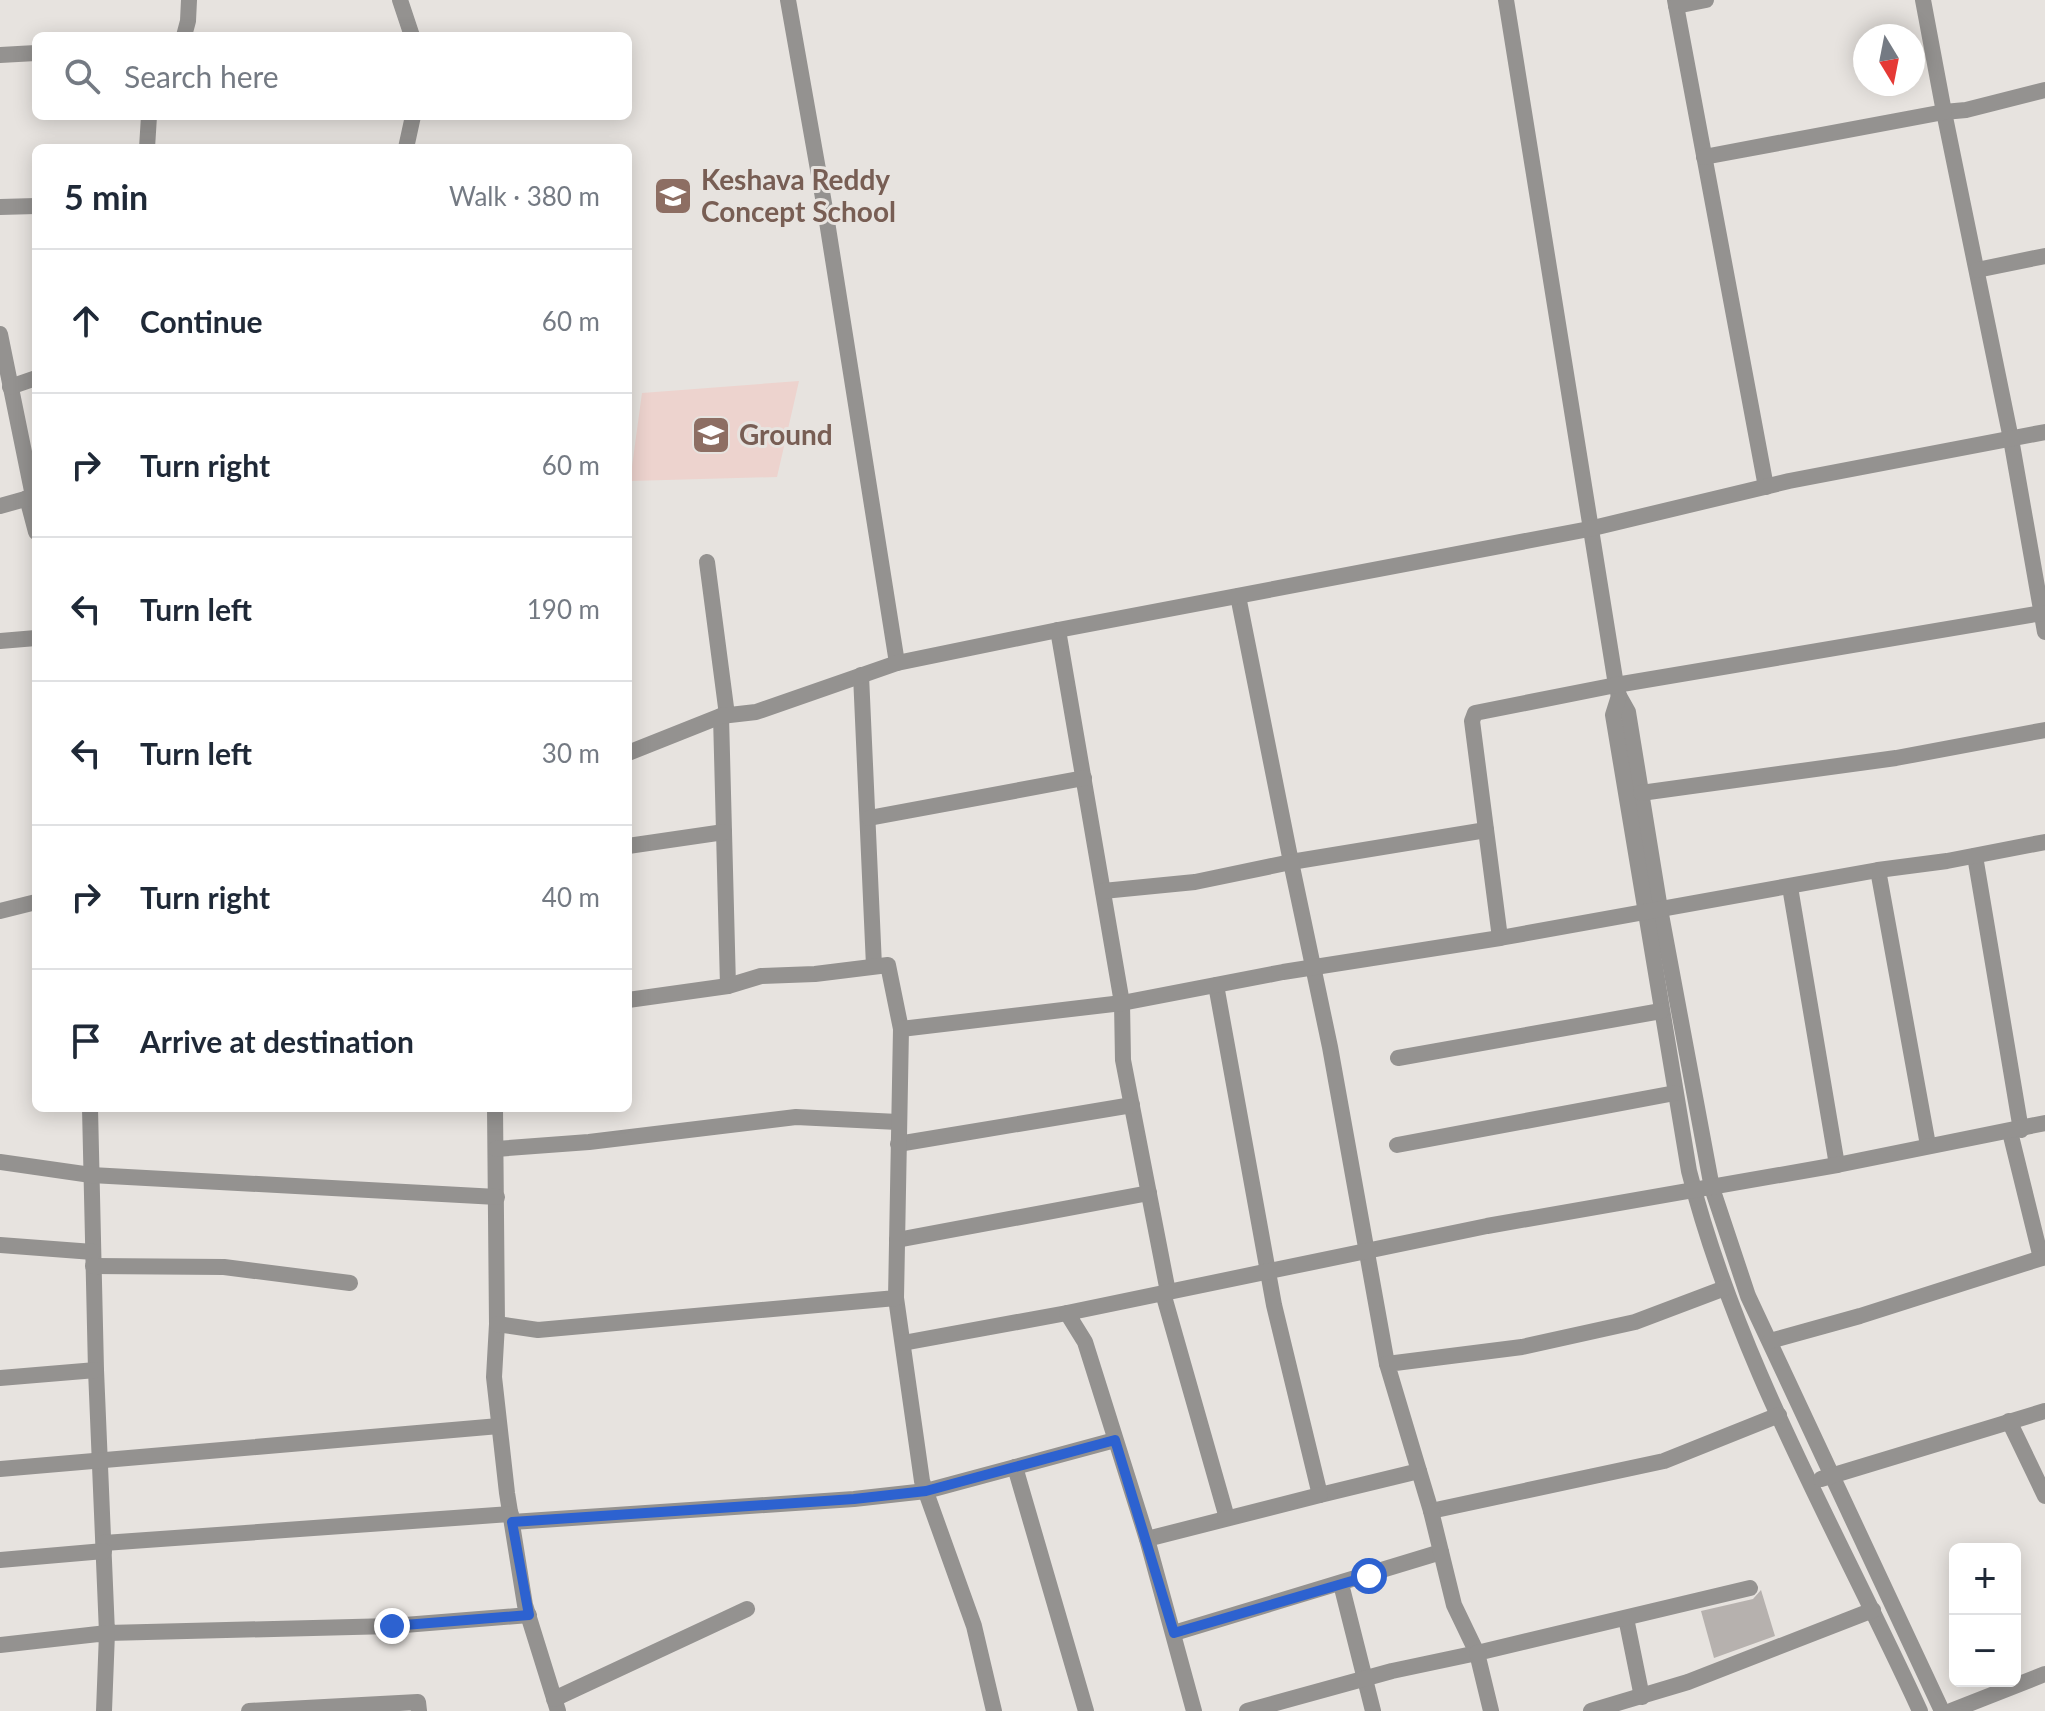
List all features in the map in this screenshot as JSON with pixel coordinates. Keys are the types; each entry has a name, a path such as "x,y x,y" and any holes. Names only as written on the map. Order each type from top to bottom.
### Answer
{"street":[{"path":"185,32 189,0"},
{"path":"400,0 411,32"},
{"path":"788,0 897,663"},
{"path":"1506,0 1589,529 1617,690 1628,712 1641,793 1661,1011 1693,1189 1725,1288 1779,1415 1920,1711"},
{"path":"1706,0 1676,3 1766,487"},
{"path":"1923,0 2011,439 2045,632"},
{"path":"0,55 32,53"},
{"path":"1704,157 1966,110 2045,90"},
{"path":"147,144 149,120"},
{"path":"407,144 412,120"},
{"path":"0,207 32,206"},
{"path":"1977,270 2045,256"},
{"path":"0,334 32,497 0,506"},
{"path":"10,387 32,379"},
{"path":"632,751 724,715 756,712 897,663 1589,529 1766,487 2045,432"},
{"path":"707,562 724,715 728,986"},
{"path":"1238,596 1313,967 1387,1364 1431,1511 1454,1605 1477,1653 1491,1711"},
{"path":"1500,938 1472,721 1475,713 2042,613"},
{"path":"1058,630 1122,1003 1123,1060 1165,1292 1227,1518"},
{"path":"0,641 32,638"},
{"path":"861,675 874,966"},
{"path":"1617,690 1613,715 1712,1188 1748,1296 1942,1711"},
{"path":"1641,793 1896,758 2045,730"},
{"path":"869,818 1084,778"},
{"path":"1103,891 1195,882 1291,862 1486,830"},
{"path":"632,845 724,832"},
{"path":"901,1029 1122,1003 1313,967 1500,938 2045,842"},
{"path":"1770,1341 1860,1316 2043,1257 2016,1131 1975,856"},
{"path":"1878,870 1928,1145"},
{"path":"1790,887 1837,1165"},
{"path":"0,911 32,903"},
{"path":"632,999 728,986 761,976 815,974 888,965 901,1029 896,1298 926,1491 974,1626 994,1711"},
{"path":"1216,985 1268,1271 1320,1495"},
{"path":"1398,1058 1661,1011"},
{"path":"1397,1145 1675,1093"},
{"path":"898,1144 1132,1105"},
{"path":"90,1112 96,1370 107,1633 104,1711"},
{"path":"495,1112 497,1324 494,1377 499,1426 529,1615 556,1705 747,1609"},
{"path":"496,1149 589,1142 796,1117 898,1122"},
{"path":"903,1343 1067,1313 1487,1226 1837,1165 2045,1123"},
{"path":"0,1162 91,1175 497,1197"},
{"path":"897,1240 1149,1193"},
{"path":"0,1245 93,1259 224,1267 350,1283"},
{"path":"1387,1364 1522,1347 1621,1325 1725,1288"},
{"path":"497,1324 538,1330 896,1298"},
{"path":"1067,1313 1085,1342 1147,1539 1194,1711"},
{"path":"0,1378 96,1370"},
{"path":"1811,1482 2045,1411"},
{"path":"1431,1511 1664,1461 1779,1415"},
{"path":"2009,1421 2045,1496"},
{"path":"0,1469 499,1426"},
{"path":"0,1560 104,1547 512,1518 854,1499 926,1491 1115,1440"},
{"path":"1015,1467 1086,1711"},
{"path":"1147,1539 1419,1471"},
{"path":"1174,1633 1441,1552"},
{"path":"1341,1584 1373,1711"},
{"path":"1247,1711 1365,1679 1750,1588"},
{"path":"1591,1711 1642,1697 1873,1610"},
{"path":"0,1645 107,1633 392,1626 529,1615"},
{"path":"1626,1618 1642,1697"},
{"path":"1951,1711 2045,1674"},
{"path":"249,1711 418,1702 419,1711"}],"shaded area":[{"name":"Ground","path":"799,381 777,477 632,481 642,393"}],"building":[{"path":"1761,1590 1775,1636 1714,1658 1701,1611 1753,1599"}],"place":[{"name":"Keshava Reddy Concept School","path":"673,196"},
{"name":"Ground","path":"711,435"}],"route":[{"path":"392,1626 529,1615 512,1522 854,1499 926,1491 1115,1440 1174,1633 1369,1576"}]}
